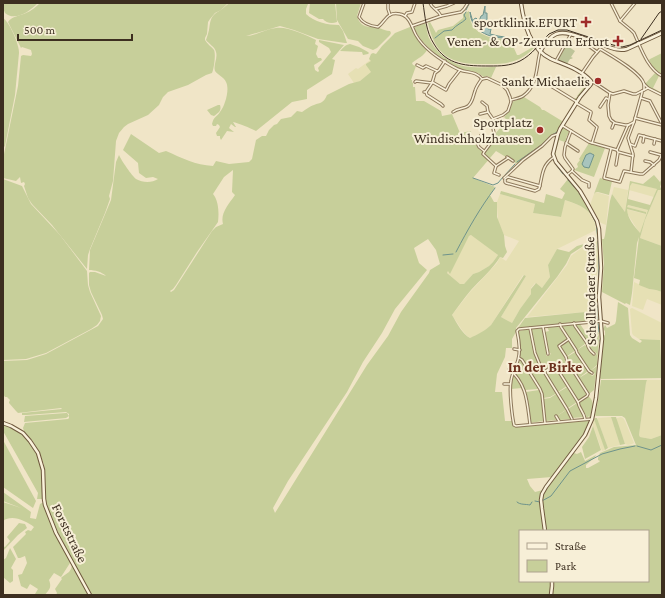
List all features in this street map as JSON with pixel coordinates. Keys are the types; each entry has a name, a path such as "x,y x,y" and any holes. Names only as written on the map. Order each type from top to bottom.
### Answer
{"street":[{"path":"364,3 360,17 366,24 378,27 390,14 400,14 405,16 416,35 433,53 460,70 474,73 482,79 486,78 505,88 511,100 510,106 506,112 493,119"},
{"path":"388,3 390,14"},
{"path":"405,16 407,13 412,12 415,3"},
{"path":"430,3 441,16"},
{"path":"436,9 454,3"},
{"path":"412,26 441,16 462,12 468,3"},
{"path":"521,3 522,13 528,34 540,52 556,61 574,68 592,82 610,93 614,94 624,91 633,94 648,88"},
{"path":"611,3 620,21 632,30 651,67 655,72 662,76"},
{"path":"620,21 635,3"},
{"path":"511,100 524,96 532,85 536,74 540,52 546,42 554,35 561,32 571,34 618,50 624,50 662,33"},
{"path":"556,61 571,34"},
{"path":"586,44 597,52"},
{"path":"582,73 600,49 628,67 640,77 648,88 662,95"},
{"path":"443,106 426,95 425,92 432,83 436,71 439,70 445,61"},
{"path":"417,65 423,68 426,66 436,71"},
{"path":"415,82 432,83 446,90 460,70"},
{"path":"453,112 456,109 469,105 482,79"},
{"path":"558,134 552,136 542,146 523,160 506,177 506,183 535,191 539,189 545,164 554,157 558,134 562,125 592,82"},
{"path":"546,83 591,112 589,120 597,127 592,143"},
{"path":"630,172 633,156 628,138 634,122 644,84"},
{"path":"610,93 608,99 609,116 614,122 632,126"},
{"path":"600,107 606,98 608,99"},
{"path":"641,98 650,101 662,125"},
{"path":"482,102 487,106 488,112 493,119 492,125 494,135 488,148 484,151"},
{"path":"480,114 488,112"},
{"path":"635,118 662,125"},
{"path":"612,128 614,122"},
{"path":"616,165 617,151 628,125 634,122"},
{"path":"562,125 592,143 633,156"},
{"path":"571,131 564,151 565,156 572,170 582,180 589,183 589,187"},
{"path":"481,135 483,140 490,143"},
{"path":"630,144 635,146 639,135 662,141"},
{"path":"643,142 644,136"},
{"path":"654,144 655,139"},
{"path":"475,140 478,147 484,151 483,154 496,166"},
{"path":"566,143 578,151"},
{"path":"611,149 604,178 620,182 624,170 643,174 660,160 662,154 650,152"},
{"path":"499,175 494,173 496,166 507,157 513,161"},
{"name":"Schellrodaer Straße","path":"545,530 541,501 542,494 585,435 592,418 595,406 602,340 599,297 601,262 598,225 585,200 556,162 554,157"},
{"path":"646,161 654,165"},
{"path":"567,176 572,170"},
{"path":"506,177 540,186"},
{"path":"592,418 516,426 514,424 510,384 519,358 520,350 517,331 519,329 560,324 601,321 608,323"},
{"path":"574,323 591,352 594,354"},
{"path":"560,324 592,374"},
{"path":"543,326 548,354"},
{"path":"530,328 536,357 568,409 572,420"},
{"path":"587,343 594,338"},
{"path":"569,339 559,346 588,394 588,396 578,402"},
{"path":"514,349 520,350"},
{"path":"519,358 522,360 540,389 543,398 545,422"},
{"path":"544,372 554,366 578,402 585,419"},
{"path":"509,369 525,391 530,424"},
{"path":"504,384 510,384"},
{"path":"556,416 559,422"},
{"name":"Forststraße","path":"3,423 11,426 22,434 30,441 38,453 43,470 44,499 47,510 56,533 90,595"},
{"path":"551,595 552,582"}],"shaded area":[{"path":"373,58 383,65 360,81 354,83 348,74"},
{"path":"632,183 658,189 654,197 629,190 630,184"},
{"path":"614,187 628,190 625,212 612,194"},
{"path":"658,190 662,190 662,246 640,238 645,220"},
{"path":"596,192 609,196 606,225 601,223 590,205"},
{"path":"500,194 535,204 533,213 560,217 565,200 586,208 595,223 596,230 557,249 548,265 550,277 542,288 535,283 531,288 531,294 512,323 501,317 526,276 523,275 491,325 483,332 470,338 462,330 452,315 470,292 497,263 500,257 506,261 519,241 504,235 498,221 497,202"},
{"path":"627,205 648,210 640,234 627,213 627,209 645,214 646,212 627,207"},
{"path":"472,235 498,255 489,266 473,274 464,284 460,284 447,273 469,236"},
{"path":"598,241 598,270 595,281 597,288 597,304 595,307 598,318 588,320 585,312 527,317 567,265 571,256 583,247"},
{"path":"634,282 649,289 662,292 662,305 647,299 643,310 632,306"},
{"path":"632,308 662,323 662,365 660,340 639,339 633,335 630,309"},
{"path":"647,380 662,380 662,435 651,439 640,437 639,435"},
{"path":"611,417 620,445 608,448 598,418"},
{"path":"621,417 625,421 634,443 632,444 625,444 617,422 617,418"},
{"path":"595,420 605,450 602,451 593,426 593,422"}],"green space":[{"path":"4,3 38,3 27,12 18,16 13,16 5,13 3,8"},
{"path":"40,3 228,3 221,10 215,13 208,22 205,40 215,52 212,73 188,85 168,92 163,97 159,105 148,115 128,124 119,133 116,141 113,181 109,196 110,199 88,255 87,269 52,225 32,204 28,198 24,186 25,184 24,182 21,183 20,177 16,181 3,178 3,159 18,86 21,56 31,56 32,54 31,50 21,48 8,22 14,17 30,11"},
{"path":"229,3 308,4 306,14 309,17 321,22 339,25 343,31 347,43 318,39 280,26 246,36 272,29 285,28 316,40 315,44 318,46 316,54 318,58 321,58 322,60 314,65 315,70 318,72 318,68 331,52 329,48 319,42 319,40 344,45 332,59 335,60 332,74 307,90 307,99 292,102 256,131 233,122 236,127 231,124 229,128 234,132 227,131 221,140 220,136 217,136 216,133 220,127 219,125 217,124 216,126 213,126 212,124 214,118 219,114 224,106 227,85 224,79 215,71 216,52 206,40 213,16"},
{"path":"310,3 335,3 337,22 327,22 309,13"},
{"path":"336,3 361,3 357,16 361,23 366,26 390,31 390,35 373,50 363,46 358,41 348,39 337,20"},
{"path":"469,11 470,19 477,30 488,37 510,39 517,55 533,47 534,48 519,59 502,63 466,63 456,61 448,57 436,45 431,35 428,23 430,22 436,33 438,30 453,26 463,18 463,14"},
{"path":"3,18 14,34 19,53 15,95 5,146 3,148"},
{"path":"425,23 429,38 436,50 452,62 464,66 496,67 491,78 458,68 434,53 422,41 414,29 415,27"},
{"path":"410,27 412,28 420,42 427,50 412,63 416,66 411,80 413,87 415,87 416,101 424,101 441,111 442,116 452,114 460,133 471,131 475,144 484,153 490,146 495,134 507,120 504,117 509,111 512,102 524,97 540,107 542,110 562,121 557,133 519,163 516,163 496,151 473,178 495,187 490,195 494,202 497,202 497,217 504,235 507,252 503,258 500,257 463,299 452,315 462,331 470,338 481,332 491,325 524,275 526,276 501,317 512,323 531,294 531,289 536,283 542,288 550,277 548,265 557,249 569,252 577,246 595,241 585,245 571,254 557,277 516,328 516,332 512,339 512,348 506,348 505,357 497,374 495,392 502,392 505,421 512,421 513,426 590,420 581,439 552,477 527,479 535,492 543,490 540,504 544,530 519,530 519,582 551,582 550,595 91,595 59,535 46,505 44,464 37,448 32,440 25,434 23,428 25,423 68,419 69,414 66,412 22,415 22,413 62,409 61,408 18,413 9,403 10,400 3,394 3,361 27,360 46,354 98,326 103,319 91,292 89,285 89,273 95,272 106,276 94,270 89,270 90,250 111,200 116,162 119,155 136,179 147,182 158,179 153,177 146,178 139,173 138,163 123,150 131,134 159,153 166,151 200,164 213,166 216,161 229,164 249,162 252,159 256,140 262,136 266,136 269,130 281,119 291,117 297,111 302,112 311,106 322,102 327,95 349,84 360,81 371,72 366,64 371,61 369,59 371,54 376,54 395,33","holes":["233,170 232,192 235,195 224,212 222,220 223,224 216,227 212,231 174,290 171,292 170,291 176,285 197,252 218,222 217,204 213,194 224,177","471,235 498,255 489,266 473,274 464,284 460,284 447,273 448,271 450,274 469,236","428,239 436,250 440,264 430,270 401,312 388,336 367,365 275,513 273,508 288,481 347,392 395,309 427,270 419,263 414,248"]},
{"path":"350,44 369,53 363,55 362,52 340,51 345,46"},
{"path":"566,45 575,51 571,57 573,58 570,59 567,64 557,60"},
{"path":"662,53 662,75 653,68 649,60"},
{"path":"655,73 659,76 653,88 662,94 648,88 645,84"},
{"path":"581,74 590,81 590,83 576,101 574,100 575,98 587,83"},
{"path":"220,105 219,112 214,116 211,115 207,110"},
{"path":"563,127 569,130 569,132 565,142 559,140 555,155 560,133"},
{"path":"589,143 605,148 594,177 574,170 578,167 577,164 580,160 579,159","holes":["590,153 594,155 589,168 582,164"]},
{"path":"654,175 660,182 662,178 660,187 662,190 658,190 645,220 640,238 662,246 662,292 639,285 640,280 634,278 639,237 630,305 602,292 604,264 602,239 604,239 605,235 612,194 625,212 630,181 643,184","holes":["632,183 657,189 650,205 628,199 630,186","628,205 648,210 640,233 630,219 627,209 646,214 646,212 627,207"]},
{"path":"600,178 612,181 609,195 598,192 594,194"},
{"path":"3,179 22,186 31,204 60,235 87,271 90,292 101,316 97,325 91,329 46,353 26,359 3,360"},
{"path":"568,179 588,207 596,225 591,215 585,208 565,200 561,217 533,213 535,204 500,194 501,191 544,203 546,194 562,199 565,193 560,189"},
{"path":"618,302 628,308 630,335 632,338 640,343 642,341 639,339 660,340 662,378 600,378 603,336 605,335 605,331 603,329 605,325 607,328 615,324"},
{"path":"585,312 586,321 518,328 525,318"},
{"path":"576,324 580,324 586,333 598,332 599,334 587,343"},
{"path":"562,325 573,325 586,343 577,350"},
{"path":"558,326 567,340 558,347 587,394 578,401 555,365 557,363 544,370 537,356 531,329 543,328 548,352 546,355 547,356 551,354 549,352 545,332 549,331 547,327"},
{"path":"529,329 534,352 539,365 528,370 520,356 518,333 519,331"},
{"path":"599,335 597,365 590,371 577,350 585,345 594,356 597,354 592,351 588,346 588,343"},
{"path":"568,340 576,350 566,357 560,347"},
{"path":"575,352 588,371 579,378 567,360 567,357"},
{"path":"520,360 538,389 525,390 514,372"},
{"path":"539,366 557,393 550,397 543,398 529,371"},
{"path":"597,366 594,390 589,394 579,378 589,372 592,376 595,374 590,371"},
{"path":"553,367 556,368 567,386 558,392 546,374 546,371"},
{"path":"514,376 522,388 511,389"},
{"path":"601,380 647,380 639,435 640,437 651,439 662,435 662,595 552,595 554,588 553,582 649,582 649,530 546,530 542,498 545,490 574,453 577,454 581,452 585,461 596,455 586,465 586,468 588,468 600,461 598,458 600,453 614,447 636,445 625,418 622,416 595,415"},
{"path":"567,387 577,402 568,408 559,396 559,392"},
{"path":"539,390 544,419 543,421 530,423 526,392"},
{"path":"556,394 567,409 557,416 557,420 546,421 543,399 550,398"},
{"path":"588,396 593,403 590,418 589,416 587,418 585,416 586,415 579,405 580,402"},
{"path":"577,403 584,414 584,417 572,418 568,409"},
{"path":"566,410 571,419 560,420 557,416"},
{"path":"67,413 69,416 66,418 24,422 25,416"},
{"path":"611,417 616,417 625,444 620,445"},
{"path":"597,418 608,448 605,450 594,419"},
{"path":"3,424 18,432 35,450 41,465 42,499 37,499 38,493 3,431"},
{"path":"593,426 601,450 585,459 582,447 589,437"},
{"path":"3,440 36,501 33,508 3,487"},
{"path":"3,492 31,512 30,518 36,519 40,504 43,503 50,523 68,557 70,563 61,577 54,573 49,580 50,587 45,595 35,594 38,589 30,584 27,589 21,586 18,575 22,574 27,563 25,556 18,558 13,547 26,534 25,532 28,530 31,531 34,527 15,518 3,521 3,502 21,508 3,501"},
{"path":"19,523 25,524 27,528 3,551 3,546 5,547 10,541 7,537"},
{"path":"10,548 16,559 11,568 13,570 13,581 10,583 3,577 3,560 6,558"},
{"path":"72,565 88,595 56,595 57,593 55,589 62,579 61,578 69,572"}],"water":[{"path":"485,6 487,21 489,21 488,29 491,29 490,34 505,38 493,37 477,29 471,19 470,12 473,22 476,18 479,21 483,15"},
{"path":"590,153 594,155 589,168 584,167 582,164 586,155"}],"waterway":[{"path":"466,10 469,4"},
{"path":"435,38 444,31 452,30 466,19 464,15 466,12"},
{"path":"552,135 557,132"},
{"path":"541,145 550,137"},
{"path":"517,162 540,146"},
{"path":"553,159 563,174"},
{"path":"505,175 515,164"},
{"path":"473,178 493,185 498,183 503,177"},
{"path":"568,180 578,191"},
{"path":"456,252 474,219 495,188"},
{"path":"579,193 585,202"},
{"path":"587,206 596,223 598,239"},
{"path":"598,241 598,291"},
{"path":"443,255 453,254"},
{"path":"598,294 598,319"},
{"path":"598,323 599,332"},
{"path":"600,341 601,336"},
{"path":"637,446 651,450 662,445"},
{"path":"535,501 540,502 551,496 570,471 602,454 635,446"},
{"path":"517,502 530,505 532,502"}],"tram line":[{"path":"423,3 425,19 434,44 439,51 451,61 466,65 498,66 516,63 536,49 549,34 558,30 567,30 622,47 630,45 662,30"},
{"path":"641,39 662,11"}],"place":[{"name":"sportklinik.EFURT","path":"586,22"},
{"name":"Venen- & OP-Zentrum Erfurt","path":"618,41"},
{"name":"Sankt Michaelis","path":"598,81"},
{"name":"Sportplatz Windischholzhausen","path":"540,130"}],"district":[{"name":"In der Birke","path":"545,367"}]}
